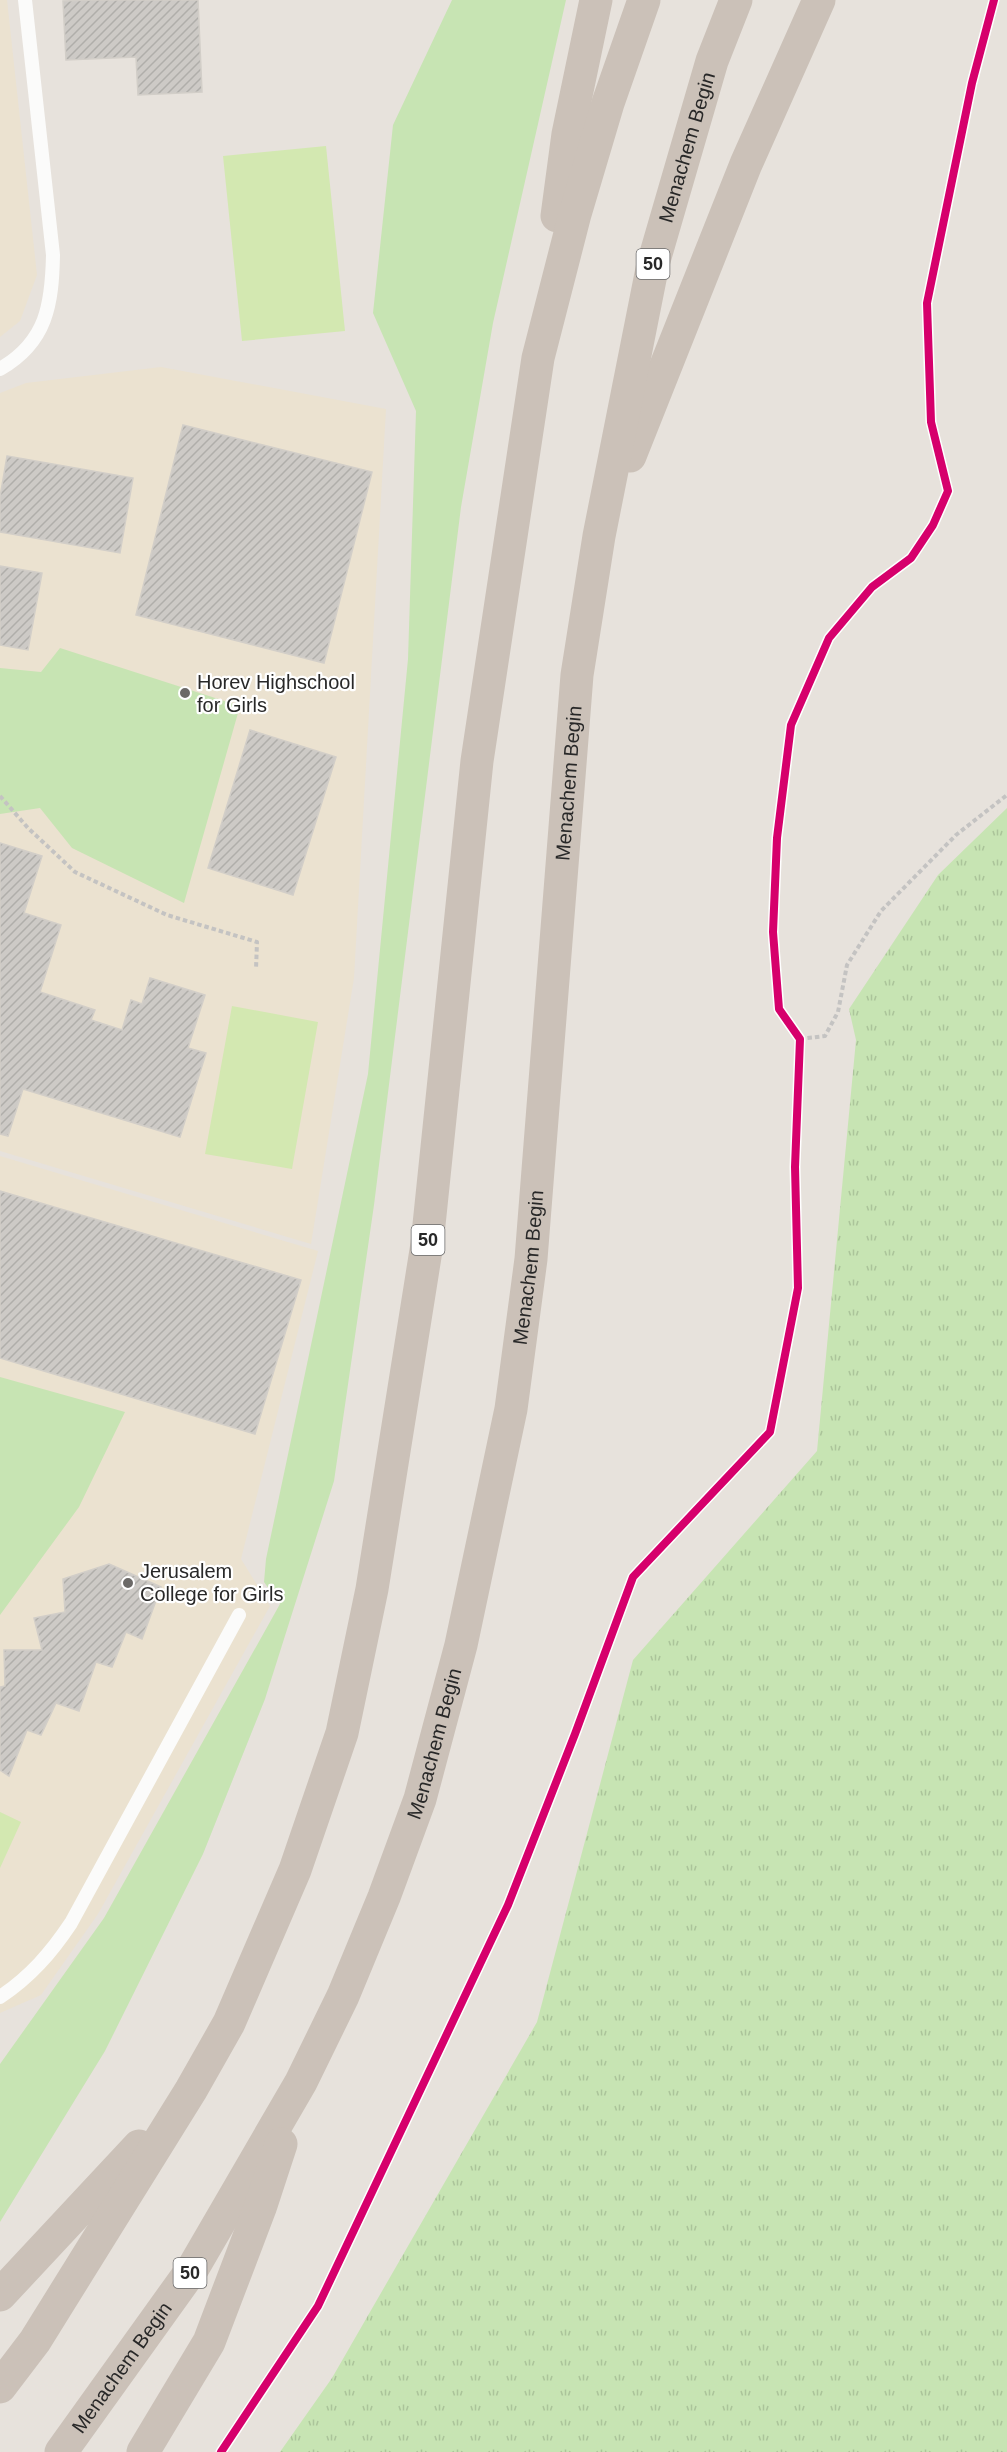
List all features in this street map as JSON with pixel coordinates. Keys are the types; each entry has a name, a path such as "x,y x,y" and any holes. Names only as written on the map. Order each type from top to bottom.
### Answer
{"highway":[{"path":"538,358 568,134 596,0"},
{"name":"50","path":"0,2387 35,2341 191,2090 229,2022 295,1870 342,1733 372,1589 428,1244 477,761 538,358 574,214 608,103 644,0"},
{"name":"Menachem Begin","path":"62,2452 193,2268 301,2082 343,1996 384,1897 420,1799 461,1645 512,1409 531,1259 577,675 599,536 653,264 712,61 736,0"},
{"path":"599,536 746,164 819,0"},
{"path":"143,2452 209,2342 260,2208 301,2082"},
{"path":"0,2295 191,2090"}],"lane":[{"path":"0,369 15,360 33,339 46,317 52,290 53,255 25,0"},
{"path":"0,1996 19,1984 50,1954 71,1923 239,1615"}],"path":[{"path":"795,1032 800,1039 825,1036 838,1011 847,965 881,911 956,835 1007,795"},
{"path":"0,796 28,828 75,872 167,915 257,942 256,969"}],"shaded area":[{"path":"0,0 7,0 37,275 20,321 0,337"},
{"name":"Horev Highschool for Girls","path":"161,367 386,409 354,978 311,1244 0,1151 0,393 26,383"},
{"name":"Jerusalem College for Girls","path":"0,1156 318,1251 241,1559 270,1606 98,1914 41,1995 0,2013"}],"green space":[{"path":"452,0 566,0 493,323 461,507 374,1205 334,1481 265,1699 203,1854 105,2051 0,2222 0,2064 104,1918 280,1604 264,1582 266,1559 368,1074 408,659 416,411 373,313 393,125"},
{"path":"326,146 345,331 242,341 223,156"},
{"path":"60,648 240,706 184,903 72,848 40,808 0,814 0,668 41,672"},
{"path":"1007,808 1007,2452 280,2452 332,2378 537,2022 633,1660 817,1451 856,1040 849,1009 938,875"},
{"path":"232,1006 318,1022 292,1169 205,1154"},
{"path":"0,1377 125,1412 79,1507 0,1615"},
{"path":"0,1812 21,1822 0,1868"}],"building":[{"path":"198,0 202,92 138,95 136,57 66,60 63,1"},
{"path":"183,425 372,472 324,663 136,615"},
{"path":"7,456 133,478 120,553 0,532 0,497"},
{"path":"0,566 42,573 28,650 0,645"},
{"path":"250,730 336,757 293,895 208,868"},
{"path":"0,843 42,856 24,913 61,925 40,992 95,1010 91,1020 122,1030 131,1000 142,1004 150,978 205,995 188,1048 206,1053 180,1137 23,1089 8,1136 0,1134"},
{"path":"0,1191 301,1280 255,1434 0,1358"},
{"path":"109,1564 161,1587 142,1639 126,1632 112,1667 96,1662 79,1711 56,1703 41,1735 27,1730 9,1776 0,1770 0,1687 5,1686 4,1650 42,1650 34,1618 65,1612 63,1579"}],"cycle path":[{"path":"221,2452 318,2306 508,1905 633,1577 770,1432 798,1288 795,1167 800,1039 779,1009 773,932 777,838 791,725 829,638 872,587 911,558 933,525 948,491 931,422 927,303 972,83 994,0"}],"place":[{"name":"Horev Highschool for Girls","path":"185,693"},
{"name":"Jerusalem College for Girls","path":"128,1583"}]}
